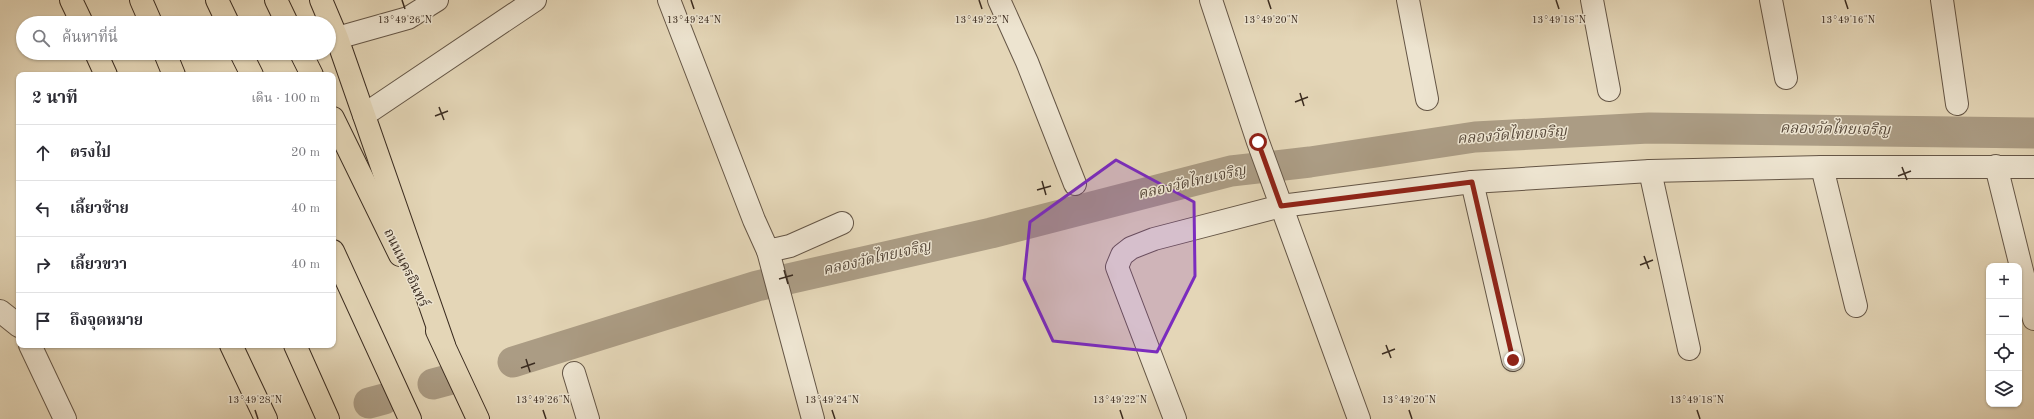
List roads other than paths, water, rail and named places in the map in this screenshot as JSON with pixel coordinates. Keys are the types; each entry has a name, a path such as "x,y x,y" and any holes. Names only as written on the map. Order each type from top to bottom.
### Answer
{"main road":[{"path":"71,0 79,16"},
{"path":"141,0 148,16"},
{"path":"217,0 225,16"},
{"path":"276,0 284,16"},
{"path":"321,0 328,16"},
{"path":"337,38 444,345"},
{"path":"99,60 105,72"},
{"path":"167,60 173,72"},
{"path":"244,60 250,72"},
{"path":"304,60 310,72"},
{"name":"ถนนนครอินทร์","path":"336,124 444,345 478,419"},
{"path":"336,258 410,419"},
{"path":"232,348 266,419"},
{"path":"296,348 328,419"}],"street":[{"path":"337,38 408,18 437,0"},
{"path":"364,115 535,0"},
{"path":"669,0 754,220 771,259 813,419"},
{"path":"999,0 1027,62 1075,184"},
{"path":"1211,0 1258,142 1359,419"},
{"path":"1408,0 1427,99"},
{"path":"1592,0 1609,90"},
{"path":"1771,0 1786,78"},
{"path":"1942,0 1957,104"},
{"path":"1996,166 2034,319"},
{"path":"1175,419 1117,267 1122,255 1131,248 1154,239 1278,197 1472,182 1650,171 1822,167 2034,167"},
{"path":"1822,167 1856,306"},
{"path":"1650,171 1689,349"},
{"path":"1472,182 1513,360"},
{"path":"771,259 790,246 842,223"},
{"path":"0,311 16,324"},
{"path":"31,348 65,419"},
{"path":"574,373 588,419"}],"waterway":[{"name":"คลองวัดไทยเจริญ","path":"513,362 757,286 991,233 1231,171 1310,162 1475,137 1649,128 2034,133"},
{"name":"คลองวัดไทยเจริญ","path":"433,384 448,380"},
{"name":"คลองวัดไทยเจริญ","path":"369,403 384,399"}]}
